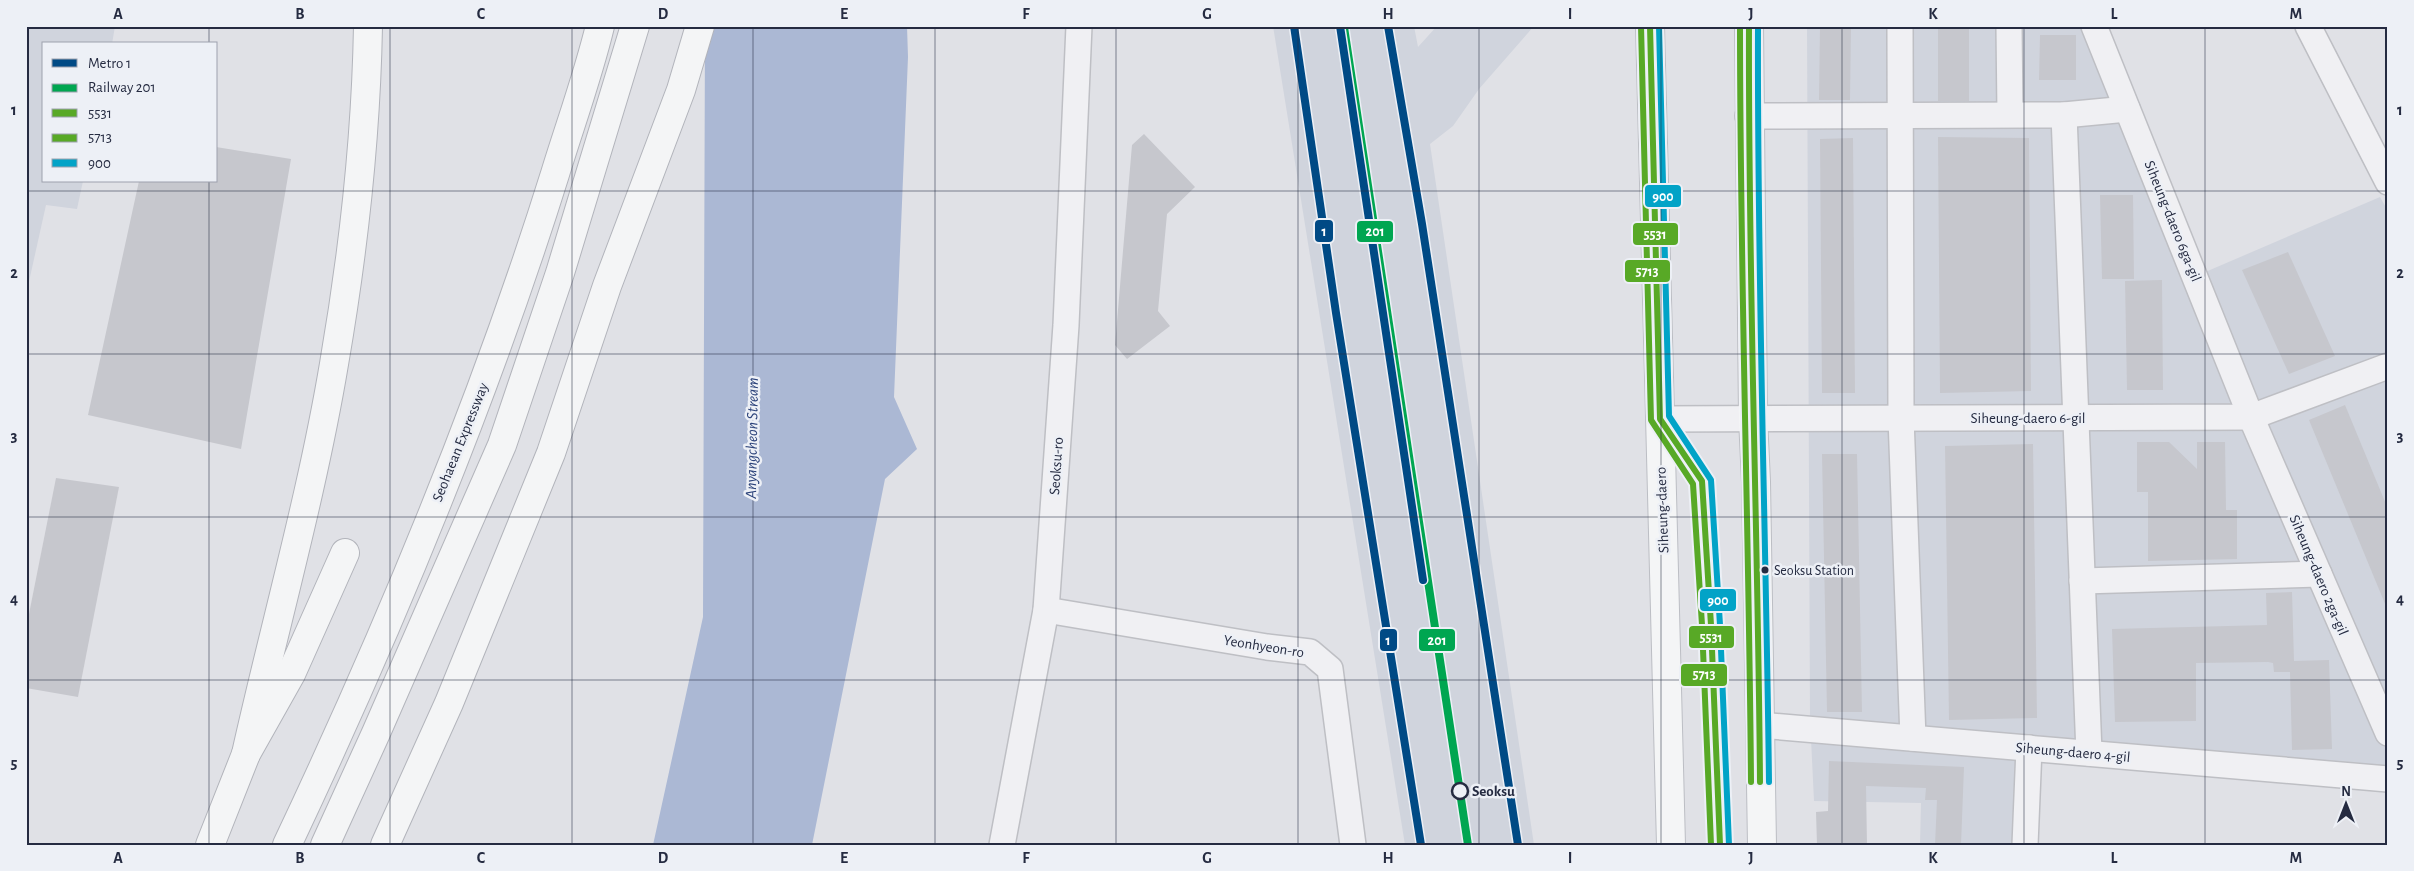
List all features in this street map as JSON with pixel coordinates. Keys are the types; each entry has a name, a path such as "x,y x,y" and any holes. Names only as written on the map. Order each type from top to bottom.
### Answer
{"main road":[{"path":"246,754 299,529 336,354 361,154 368,26"},
{"name":"Seohaean Expressway","path":"287,845 346,718 468,427 527,263 600,26"},
{"path":"325,845 502,445 560,273 636,26"},
{"path":"384,845 450,703 551,453 607,286 681,90 700,26"},
{"name":"Siheung-daero","path":"1650,26 1671,845"},
{"path":"1749,26 1748,116 1762,845"},
{"path":"210,845 246,754 291,674 345,553"}],"street":[{"name":"Seoksu-ro","path":"1002,845 1046,610 1066,325 1079,26"},
{"path":"1900,26 1901,418 1913,738"},
{"path":"2009,26 2010,114"},
{"name":"Siheung-daero 6ga-gil","path":"2094,26 2251,417"},
{"path":"2308,26 2388,182"},
{"path":"1748,116 2064,115 2127,109"},
{"path":"2064,115 2089,753"},
{"name":"Siheung-daero 6-gil","path":"1660,419 2251,417 2388,366"},
{"name":"Siheung-daero 2ga-gil","path":"2251,417 2388,733"},
{"path":"2082,581 2319,574"},
{"name":"Yeonhyeon-ro","path":"1046,610 1267,647 1310,652 1330,668 1353,845"},
{"name":"Siheung-daero 4-gil","path":"1759,725 2388,779"},
{"path":"2025,845 2030,748"}],"shaded area":[{"path":"26,26 115,26 112,42 42,42 42,182 83,182 77,209 46,205 26,295"},
{"path":"1273,26 1414,26 1418,47 1437,26 1534,26 1479,89 1453,126 1430,144 1534,845 1405,845"},
{"path":"1807,26 2094,26 2196,276 2380,197 2388,211 2388,779 2030,748 2025,845 1920,845 1921,803 1814,801 1810,718"}],"water":[{"name":"Anyangcheon Stream","path":"705,26 907,26 908,57 894,397 917,449 885,479 812,845 653,845 703,617"}],"building":[{"path":"1820,26 1851,26 1850,100 1819,100"},
{"path":"1938,26 1969,26 1969,101 1938,101"},
{"path":"2040,35 2076,35 2076,80 2039,80"},
{"path":"1144,134 1195,187 1167,214 1158,311 1170,326 1127,359 1115,345 1132,145"},
{"path":"1938,137 2029,138 2031,391 1940,393"},
{"path":"1853,138 1855,393 1822,393 1820,139"},
{"path":"218,147 291,159 241,449 88,415 139,182 218,182"},
{"path":"2100,195 2133,195 2134,279 2102,279"},
{"path":"2288,252 2335,356 2289,374 2242,270"},
{"path":"2162,280 2163,390 2127,390 2125,281"},
{"path":"2345,405 2388,509 2388,611 2309,420"},
{"path":"2137,442 2169,442 2197,469 2197,442 2225,442 2226,510 2237,510 2237,559 2148,561 2148,492 2137,492"},
{"path":"2033,444 2037,718 1949,720 1945,446"},
{"path":"1822,454 1857,454 1862,712 1827,712"},
{"path":"56,478 119,487 78,697 26,688 26,629"},
{"path":"2292,592 2294,661 2329,660 2332,749 2292,750 2290,672 2274,672 2273,663 2268,662 2196,663 2196,721 2115,722 2112,629 2267,625 2266,593"},
{"path":"1829,761 1964,767 1961,845 1935,845 1937,800 1925,800 1926,788 1866,786 1867,845 1817,845 1816,812 1828,811"}],"metro line":[{"name":"1","path":"1294,26 1336,313 1421,845"},
{"name":"1","path":"1340,26 1423,580"},
{"name":"1","path":"1388,26 1422,224 1518,845"}],"rail line":[{"name":"201","path":"1344,27 1468,845"}],"transit line":[{"name":"5713","path":"1641,26 1651,420 1693,484 1702,625 1711,845"},
{"name":"5531","path":"1650,26 1660,419 1702,481 1711,625 1720,845"},
{"name":"900","path":"1659,26 1669,416 1711,480 1720,625 1729,845"},
{"name":"5713","path":"1740,26 1741,215 1751,782"},
{"name":"5531","path":"1749,26 1750,215 1760,782"},
{"name":"900","path":"1758,26 1759,215 1769,782"}],"place":[{"name":"Seoksu Station","path":"1765,570"},
{"name":"Seoksu","path":"1460,791"}]}
